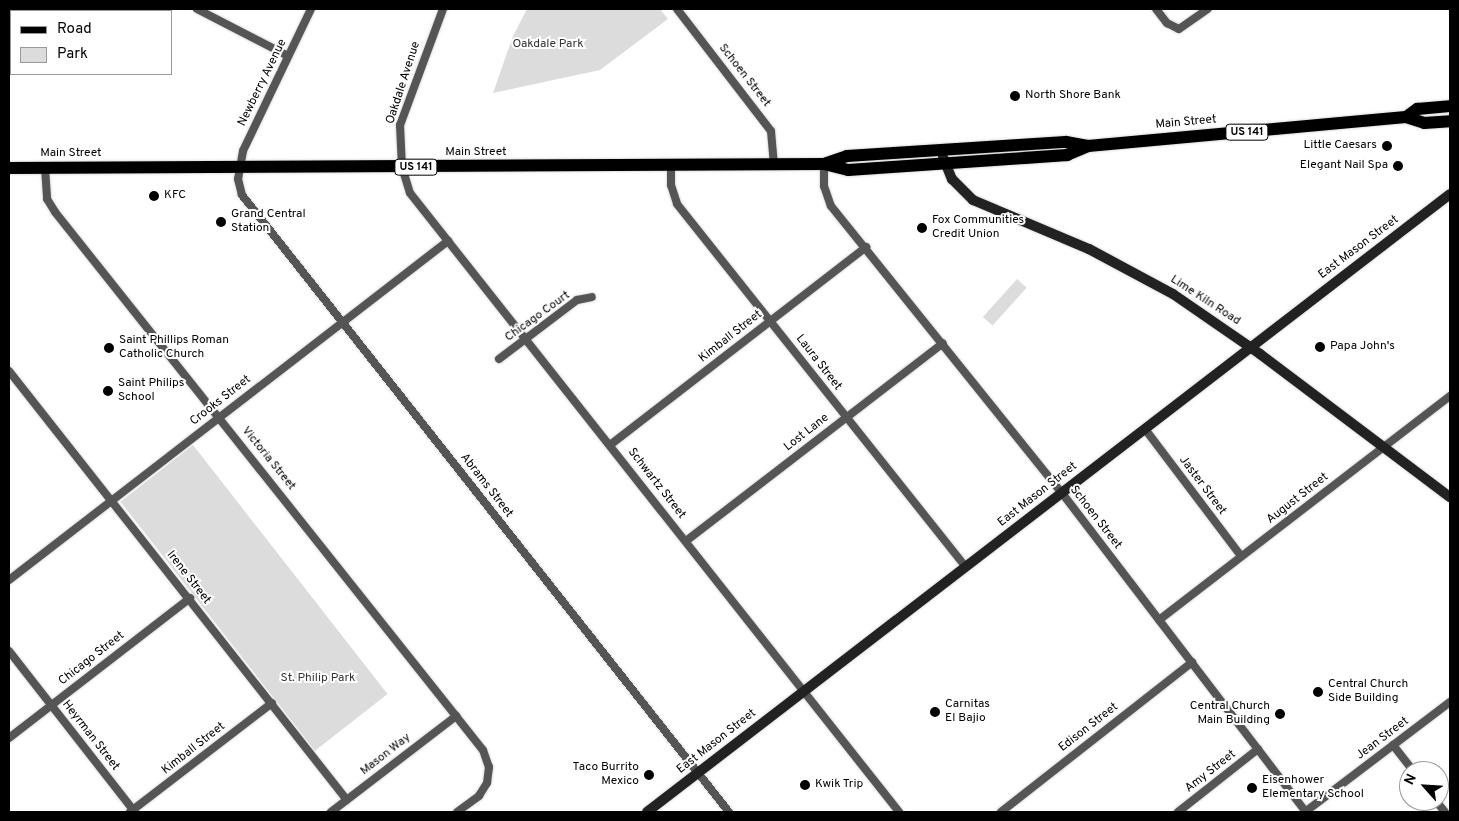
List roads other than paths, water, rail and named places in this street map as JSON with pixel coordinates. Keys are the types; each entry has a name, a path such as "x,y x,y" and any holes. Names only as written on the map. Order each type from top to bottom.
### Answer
{"main road":[{"name":"Main Street","path":"1406,117 1417,109 1450,106"},
{"name":"Main Street","path":"824,164 847,156 1066,142 1088,146 1406,117 1424,123 1450,121"},
{"name":"Main Street","path":"9,168 824,164 848,170 1071,155 1088,146"},
{"name":"Lime Kiln Road","path":"942,151 944,165 959,188 973,200 1124,266 1200,310 1450,497"},
{"name":"East Mason Street","path":"646,812 1062,493 1249,346 1448,196"}],"street":[{"path":"197,9 288,56"},
{"name":"Newberry Avenue","path":"240,168 243,151 311,9"},
{"path":"433,9 442,11"},
{"name":"Schoen Street","path":"677,9 771,130 774,164"},
{"path":"1156,9 1175,28 1183,28 1208,9"},
{"name":"Oakdale Avenue","path":"402,167 400,125 442,11"},
{"name":"Schoen Street","path":"824,164 826,195 1062,493 1306,812"},
{"name":"Laura Street","path":"671,166 671,185 677,204 966,566"},
{"name":"Schwartz Street","path":"402,167 410,193 899,812"},
{"name":"Victoria Street","path":"45,168 50,205 220,416 488,759 489,776 483,791 457,812"},
{"name":"Abrams Street","path":"240,168 239,184 245,200 729,812"},
{"name":"Crooks Street","path":"10,575 112,500 448,241"},
{"name":"Kimball Street","path":"610,445 866,247"},
{"name":"Chicago Court","path":"499,359 577,300 592,297"},
{"name":"Lost Lane","path":"686,540 943,343"},
{"name":"Irene Street","path":"9,371 190,598 347,800"},
{"name":"August Street","path":"1159,620 1450,396"},
{"name":"Jaster Street","path":"1145,428 1241,556"},
{"name":"Chicago Street","path":"9,738 190,598"},
{"name":"Heyrman Street","path":"9,651 132,811"},
{"name":"Edison Street","path":"1001,812 1192,662"},
{"name":"Jean Street","path":"1306,812 1450,702"},
{"name":"Kimball Street","path":"132,811 272,703"},
{"name":"Mason Way","path":"331,812 456,716"},
{"path":"1394,745 1406,761"},
{"name":"Amy Street","path":"1178,812 1258,749"}],"place":[{"name":"North Shore Bank","path":"1015,96"},
{"name":"Little Caesars","path":"1387,146"},
{"name":"Elegant Nail Spa","path":"1398,166"},
{"name":"KFC","path":"154,196"},
{"name":"Grand Central Station","path":"221,222"},
{"name":"Fox Communities Credit Union","path":"922,228"},
{"name":"Papa John's","path":"1320,347"},
{"name":"Saint Phillips Roman Catholic Church","path":"109,348"},
{"name":"Saint Philips School","path":"108,391"},
{"name":"Central Church Side Building","path":"1318,692"},
{"name":"Carnitas El Bajio","path":"935,712"},
{"name":"Central Church Main Building","path":"1280,714"},
{"name":"Taco Burrito Mexico","path":"649,775"},
{"name":"Kwik Trip","path":"805,785"},
{"name":"Eisenhower Elementary School","path":"1252,788"}],"park label":[{"name":"Oakdale Park","path":"548,45"},
{"name":"St. Philip Park","path":"318,679"}]}
